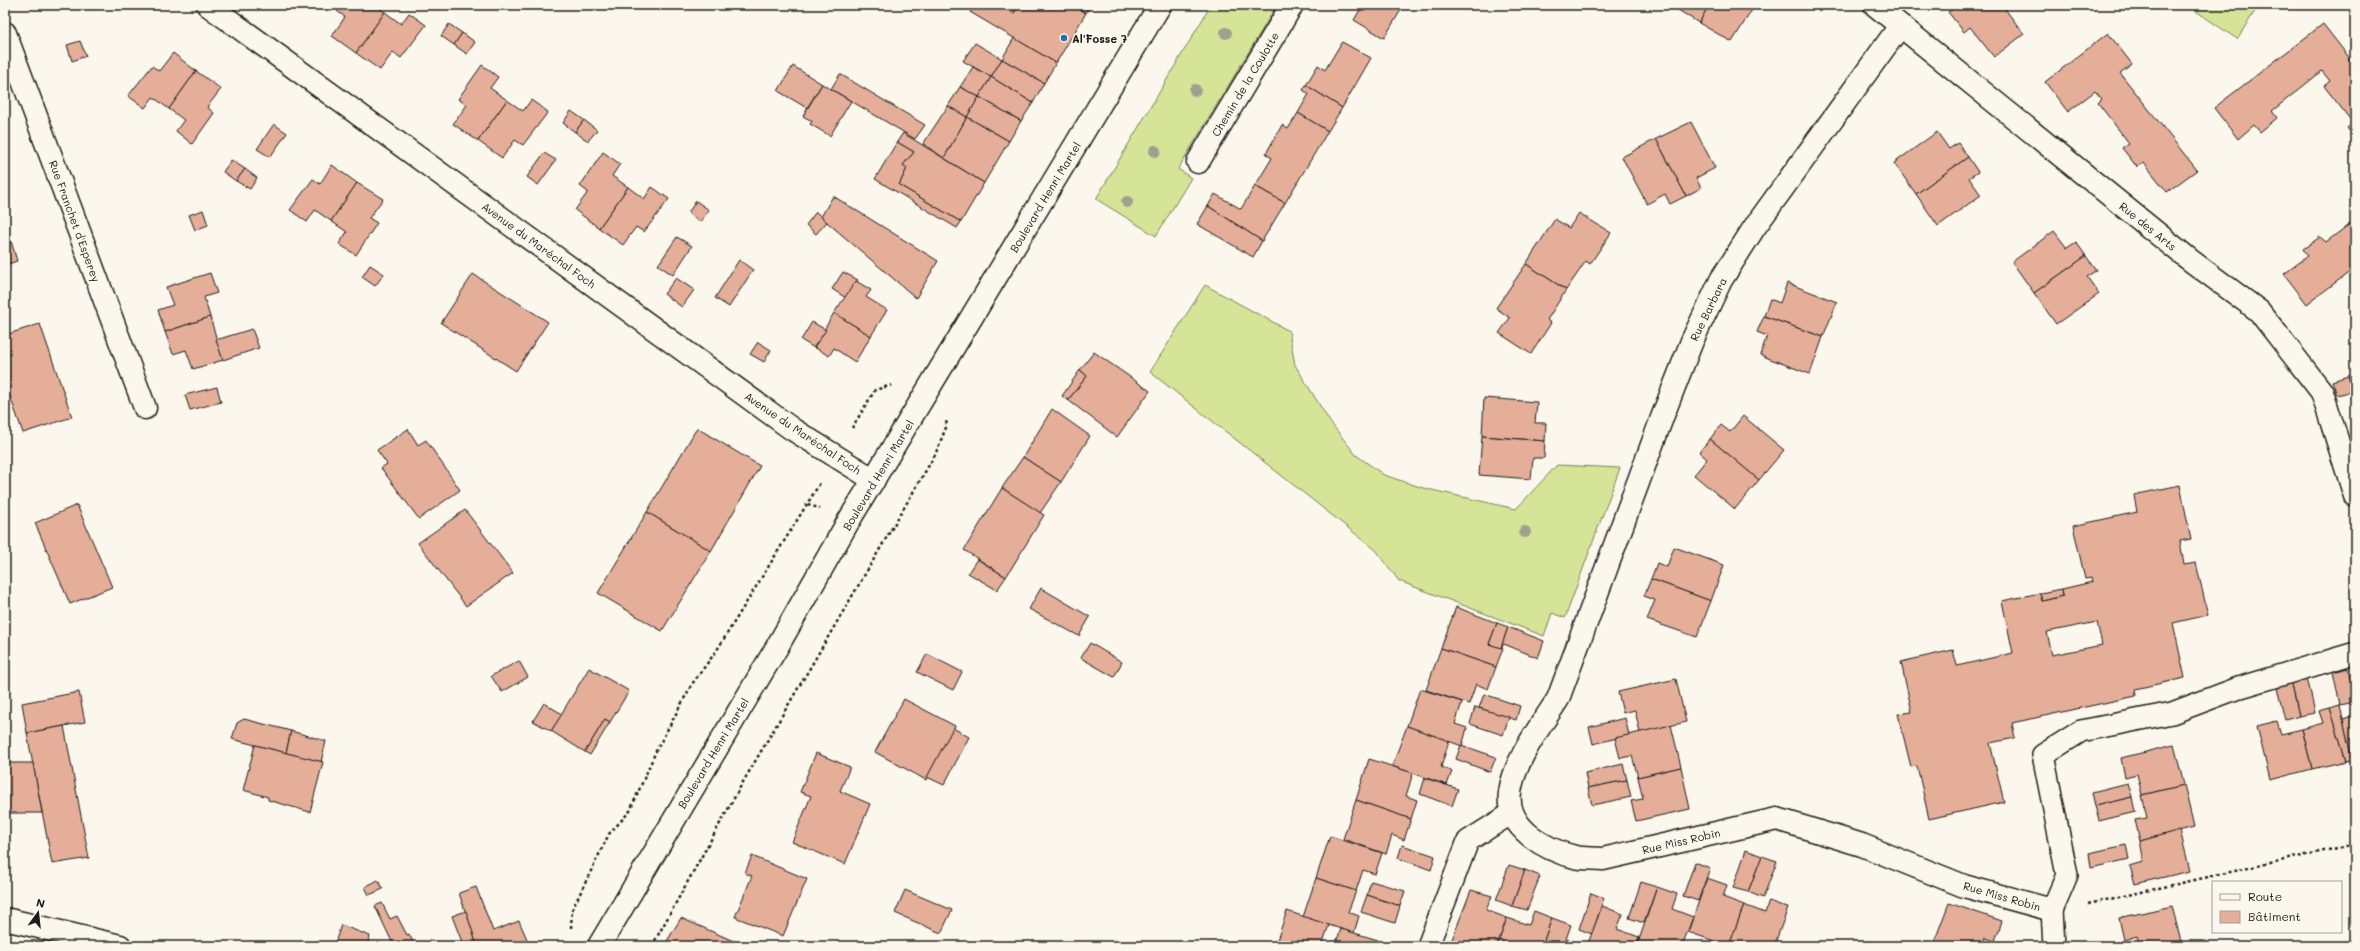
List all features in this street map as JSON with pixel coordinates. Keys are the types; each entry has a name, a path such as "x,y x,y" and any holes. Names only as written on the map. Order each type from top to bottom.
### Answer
{"street":[{"name":"Avenue du Maréchal Foch","path":"208,5 792,428 874,480"},
{"name":"Boulevard Henri Martel","path":"599,946 874,480 1160,5"},
{"name":"Chemin de la Coulotte","path":"1198,162 1292,5"},
{"name":"Rue des Arts","path":"1875,5 2190,260 2259,311 2322,392 2355,496"},
{"name":"Rue Barbara","path":"1583,629 1689,349 1721,280 1754,228 1900,26"},
{"name":"Rue Franchet d'Esperey","path":"5,34 145,408"},
{"name":"Rue Miss Robin","path":"1583,629 1558,699 1531,742 1517,770 1510,792 1512,813 1520,826 1532,838 1555,851 1576,858 1603,859 1777,819 1862,845 1964,886 2052,910"},
{"path":"5,920 120,946"}],"lane":[{"path":"2054,946 2052,910 2067,875 2043,755 2081,731 2172,713 2241,687 2355,653"},
{"path":"1428,946 1468,841 1512,813"}],"path":[{"path":"572,910 610,834 630,811 656,751 692,684 717,650 760,582 875,390 938,374 947,425 935,455 743,782 652,946"},
{"path":"2052,910 2103,902 2355,844"}],"green space":[{"path":"1211,5 1277,5 1178,169 1191,178 1156,236 1096,199"},
{"path":"2187,5 2259,5 2237,39"},
{"path":"1205,285 1289,331 1295,365 1330,422 1356,455 1384,475 1423,488 1516,509 1557,465 1620,468 1565,618 1552,613 1544,636 1399,581 1376,550 1150,372"}],"building":[{"path":"342,5 375,5 385,12 356,53 332,36 345,17 337,11"},
{"path":"973,5 1000,5 1014,13 1019,5 1072,5 1086,13 1056,63 970,12"},
{"path":"1000,5 1019,5 1014,13"},
{"path":"1072,5 1090,5 1086,13"},
{"path":"1363,5 1404,5 1384,38 1354,20"},
{"path":"1670,5 1709,5 1699,23"},
{"path":"1709,5 1755,5 1732,42 1699,23"},
{"path":"1952,5 2002,5 2024,34 1994,57 1970,27 1964,32 1948,12 1954,8"},
{"path":"385,12 401,24 409,13 426,25 401,58 393,52 380,70 356,53"},
{"path":"449,24 462,33 454,45 441,36"},
{"path":"2323,24 2355,65 2355,138 2347,128 2353,123 2324,86 2330,81 2322,71 2272,111 2277,118 2260,132 2254,125 2238,139 2214,108"},
{"path":"462,33 475,42 467,54 454,45"},
{"path":"2108,33 2132,64 2120,73 2197,170 2167,192 2144,163 2137,167 2122,148 2129,143 2098,103 2102,99 2095,91 2068,112 2045,82"},
{"path":"1014,38 1056,63 1044,83 1002,59"},
{"path":"80,41 86,56 72,61 67,45"},
{"path":"1342,42 1371,58 1342,108 1306,85 1318,65 1325,70"},
{"path":"975,43 1002,59 991,77 963,61"},
{"path":"173,53 196,71 169,109 153,97 145,108 128,96 152,66 159,71"},
{"path":"1002,59 1044,83 1033,103 991,77"},
{"path":"482,65 498,77 490,88 507,100 478,141 453,124 467,105 458,99"},
{"path":"793,66 822,84 807,108 778,91"},
{"path":"973,67 991,77 979,97 960,87"},
{"path":"196,71 221,89 207,107 214,113 192,144 176,131 184,120 169,109"},
{"path":"840,74 925,125 915,139 831,89"},
{"path":"991,77 1033,103 1021,121 979,97"},
{"path":"822,84 851,101 830,136 810,124 812,121 803,116"},
{"path":"1306,85 1342,108 1328,131 1298,113 1309,94 1303,90"},
{"path":"960,87 979,97 967,117 948,106"},
{"path":"979,97 1021,121 1009,141 967,117"},
{"path":"507,100 523,111 531,100 548,112 523,145 515,140 502,158 478,141"},
{"path":"948,106 967,117 944,158 923,144"},
{"path":"571,111 584,120 575,132 563,123"},
{"path":"1298,113 1328,131 1285,203 1255,186 1272,158 1266,154 1282,125 1288,129"},
{"path":"967,117 1009,141 984,183 944,158"},
{"path":"584,120 597,130 588,141 575,132"},
{"path":"1691,122 1715,168 1696,178 1701,188 1686,196 1656,139"},
{"path":"274,124 287,133 270,157 257,149"},
{"path":"1937,132 1949,149 1958,143 1968,157 1916,194 1894,163"},
{"path":"903,133 984,183 961,222 899,185 907,168 903,165 914,152 897,142"},
{"path":"1656,139 1686,196 1670,204 1665,194 1647,204 1622,157"},
{"path":"897,142 914,152 903,165 907,168 899,185 961,222 957,228 875,179"},
{"path":"603,152 620,164 612,176 628,187 599,228 575,210 588,192 580,186"},
{"path":"544,153 556,160 538,185 527,177"},
{"path":"1968,157 1978,172 1969,178 1981,195 1938,226 1916,194"},
{"path":"231,160 245,169 236,181 223,172"},
{"path":"332,165 357,183 331,221 315,210 307,222 290,210 313,179 320,184"},
{"path":"245,169 257,178 250,189 236,181"},
{"path":"357,183 383,199 369,218 377,223 356,255 339,244 347,232 331,221"},
{"path":"1255,186 1285,203 1262,241 1208,206 1215,194 1241,209"},
{"path":"628,187 644,199 652,187 669,199 644,232 636,227 623,245 599,228"},
{"path":"833,196 938,261 916,298 821,217"},
{"path":"696,201 709,210 700,222 688,213"},
{"path":"1208,206 1262,241 1253,257 1197,224"},
{"path":"203,210 208,225 195,230 189,215"},
{"path":"816,212 827,222 816,234 806,225"},
{"path":"1579,213 1611,233 1590,264 1586,261 1566,290 1526,264 1555,219 1569,228"},
{"path":"2355,220 2355,268 2307,304 2284,274 2308,256 2303,249 2320,237 2326,242"},
{"path":"2054,231 2067,248 2076,242 2086,256 2034,293 2012,262"},
{"path":"677,237 692,246 673,275 658,265"},
{"path":"11,241 17,261 5,265 5,243"},
{"path":"2086,256 2096,270 2087,277 2099,294 2056,324 2034,293"},
{"path":"739,260 753,270 729,307 715,298"},
{"path":"1526,264 1566,290 1547,320 1551,323 1531,354 1499,333 1510,318 1496,308"},
{"path":"370,265 384,274 375,286 362,277"},
{"path":"843,272 858,280 846,298 832,289"},
{"path":"210,273 217,293 204,297 210,317 165,332 158,310 173,305 166,287"},
{"path":"473,274 548,322 516,371 441,323"},
{"path":"676,278 694,290 682,307 664,294"},
{"path":"856,281 871,290 866,297 887,310 871,336 834,313"},
{"path":"1787,283 1837,302 1823,337 1764,316 1770,299 1780,303"},
{"path":"834,313 871,336 855,362 834,348 829,356 814,347"},
{"path":"1764,316 1823,337 1810,374 1760,355 1767,336 1757,332"},
{"path":"210,317 223,360 193,369 186,350 173,354 165,332"},
{"path":"812,322 826,330 814,347 816,349 801,340"},
{"path":"40,324 72,417 23,433 5,382 5,335"},
{"path":"252,329 259,348 223,360 216,340"},
{"path":"758,342 771,350 764,362 750,354"},
{"path":"1094,352 1150,391 1117,437 1068,400 1087,376 1080,370"},
{"path":"1080,370 1087,376 1068,400 1062,396"},
{"path":"2355,374 2355,391 2353,391 2348,376"},
{"path":"2348,376 2353,391 2337,395 2332,381"},
{"path":"217,387 221,402 190,410 185,395"},
{"path":"1484,398 1537,402 1535,423 1546,423 1545,441 1482,436"},
{"path":"1052,409 1090,436 1061,482 1023,457"},
{"path":"1743,416 1784,450 1759,480 1710,439 1721,425 1730,432"},
{"path":"697,428 760,466 711,551 647,512"},
{"path":"408,429 418,445 426,440 460,490 419,519 381,468 387,464 377,450"},
{"path":"1482,436 1545,441 1544,458 1533,458 1531,479 1479,475"},
{"path":"1710,439 1759,480 1735,509 1694,475 1707,459 1699,452"},
{"path":"1023,457 1061,482 1040,513 1002,488"},
{"path":"2180,485 2191,539 2180,541 2184,565 2196,563 2208,615 2173,623 2185,678 2135,689 2136,696 2012,723 2015,738 1990,743 2004,802 1929,819 1917,766 1911,767 1898,714 1912,712 1901,662 1953,650 1957,666 2013,653 2002,601 2040,593 2042,601 2063,596 2062,589 2092,582 2091,578 2085,579 2073,526 2137,512 2134,495","holes":["2097,622 2102,645 2052,655 2047,632"]},
{"path":"1002,488 1044,515 1006,577 964,550"},
{"path":"77,505 112,587 70,604 35,523"},
{"path":"465,510 513,573 466,606 418,543"},
{"path":"647,512 711,551 662,631 598,593"},
{"path":"1674,547 1724,565 1711,601 1651,579 1657,563 1667,567"},
{"path":"977,559 1006,577 997,590 968,573"},
{"path":"1651,579 1711,601 1697,637 1647,620 1655,600 1644,596"},
{"path":"1041,588 1090,617 1079,636 1029,609"},
{"path":"2062,589 2063,596 2042,601 2040,593"},
{"path":"1456,607 1497,623 1489,644 1503,648 1496,667 1441,648"},
{"path":"1497,623 1508,627 1501,648 1489,644"},
{"path":"1508,627 1544,641 1538,658 1504,644 1501,648"},
{"path":"1090,643 1122,662 1114,677 1081,658"},
{"path":"1441,648 1496,667 1488,689 1476,684 1469,704 1426,690"},
{"path":"927,654 962,672 953,690 917,672"},
{"path":"519,661 528,677 502,692 491,676"},
{"path":"589,668 629,691 610,722 605,719 585,752 551,731"},
{"path":"2348,668 2355,702 2340,705 2333,672"},
{"path":"2307,677 2315,713 2299,716 2291,680"},
{"path":"1676,679 1686,722 1640,733 1635,710 1623,713 1618,692"},
{"path":"2291,680 2299,716 2285,720 2276,684"},
{"path":"1420,689 1462,702 1455,724 1467,728 1462,746 1407,726"},
{"path":"79,692 85,722 27,733 22,703"},
{"path":"1484,694 1520,706 1516,720 1479,708"},
{"path":"904,699 955,726 926,780 875,752"},
{"path":"544,703 562,714 551,731 533,721"},
{"path":"2340,705 2352,760 2346,761 2330,708"},
{"path":"1475,707 1509,717 1503,735 1470,724"},
{"path":"2330,708 2346,761 2312,769 2302,729 2323,723 2319,711"},
{"path":"2355,715 2355,759 2352,760 2343,719"},
{"path":"1625,718 1629,735 1593,744 1589,727"},
{"path":"244,719 291,731 286,753 232,739 237,723"},
{"path":"605,719 610,722 590,755 585,752"},
{"path":"2277,721 2281,734 2302,729 2312,769 2270,780 2257,726"},
{"path":"1671,725 1681,767 1638,777 1632,756 1620,758 1615,738"},
{"path":"64,726 89,858 52,864 27,733"},
{"path":"1407,726 1449,741 1441,767 1452,771 1447,785 1392,766"},
{"path":"953,728 969,737 944,785 927,777"},
{"path":"291,731 326,741 321,762 286,753"},
{"path":"255,745 323,762 310,812 268,800 268,797 243,790"},
{"path":"1461,745 1496,757 1490,772 1456,759"},
{"path":"2174,745 2184,785 2142,795 2137,774 2125,777 2121,758"},
{"path":"816,753 850,767 840,791 870,804 845,864 792,842 811,796 800,792"},
{"path":"1369,759 1413,773 1406,796 1417,800 1411,819 1356,800"},
{"path":"5,763 33,763 42,813 5,813"},
{"path":"1623,764 1627,780 1588,788 1585,773"},
{"path":"1681,767 1690,809 1636,821 1631,801 1643,799 1638,777"},
{"path":"1425,778 1458,789 1452,806 1420,794"},
{"path":"1627,780 1631,797 1592,805 1588,788"},
{"path":"2128,783 2132,797 2095,806 2092,792"},
{"path":"2184,785 2194,827 2140,841 2135,820 2147,818 2142,795"},
{"path":"2132,797 2135,812 2099,821 2095,806"},
{"path":"1356,800 1411,819 1404,840 1392,835 1386,854 1343,839"},
{"path":"2180,830 2190,871 2135,884 2130,866 2144,862 2140,841"},
{"path":"1330,836 1382,853 1375,874 1363,870 1356,891 1316,878"},
{"path":"1402,845 1435,856 1431,870 1398,858"},
{"path":"2126,845 2129,859 2091,868 2089,853"},
{"path":"1746,850 1762,856 1748,892 1733,888"},
{"path":"752,856 807,879 783,936 735,917 752,876 745,873"},
{"path":"1762,856 1777,861 1763,898 1748,892"},
{"path":"1695,862 1710,868 1698,901 1683,896"},
{"path":"1509,865 1525,870 1512,906 1496,900"},
{"path":"1525,870 1540,876 1527,910 1512,906"},
{"path":"1316,878 1356,891 1348,912 1359,916 1354,933 1303,917"},
{"path":"1707,878 1727,885 1723,897 1744,905 1729,946 1688,932"},
{"path":"378,880 383,889 369,895 365,887"},
{"path":"1371,881 1405,891 1400,906 1367,895"},
{"path":"1641,882 1657,887 1644,923 1629,918"},
{"path":"476,887 493,931 519,921 530,946 477,946 459,893"},
{"path":"1657,887 1677,894 1672,909 1693,917 1682,946 1647,946 1638,943"},
{"path":"905,890 952,910 941,933 895,913"},
{"path":"1471,890 1492,896 1486,910 1507,918 1497,946 1461,946 1451,942"},
{"path":"1591,893 1604,898 1592,934 1579,929"},
{"path":"1367,895 1400,906 1395,923 1361,912"},
{"path":"1769,901 1788,908 1774,946 1729,946 1744,905 1765,913"},
{"path":"382,903 390,919 397,916 407,935 409,934 415,946 394,946 375,906"},
{"path":"1949,903 2002,921 1995,941 1986,938 1983,946 1933,945"},
{"path":"1602,906 1623,914 1617,929 1639,937 1637,946 1587,946"},
{"path":"2172,906 2182,946 2139,946 2137,936 2124,940 2119,918"},
{"path":"466,911 477,946 450,946 462,942 452,916"},
{"path":"1287,911 1329,925 1322,945 1324,946 1275,946"},
{"path":"1534,911 1552,918 1542,946 1497,946 1507,918 1529,925"},
{"path":"681,918 745,946 664,946"},
{"path":"1552,918 1571,925 1566,939 1587,946 1542,946"},
{"path":"341,925 370,936 367,946 334,946"},
{"path":"1341,929 1378,940 1376,946 1335,945"}],"place":[{"name":"Al'Fosse 7","path":"1064,38"}]}
